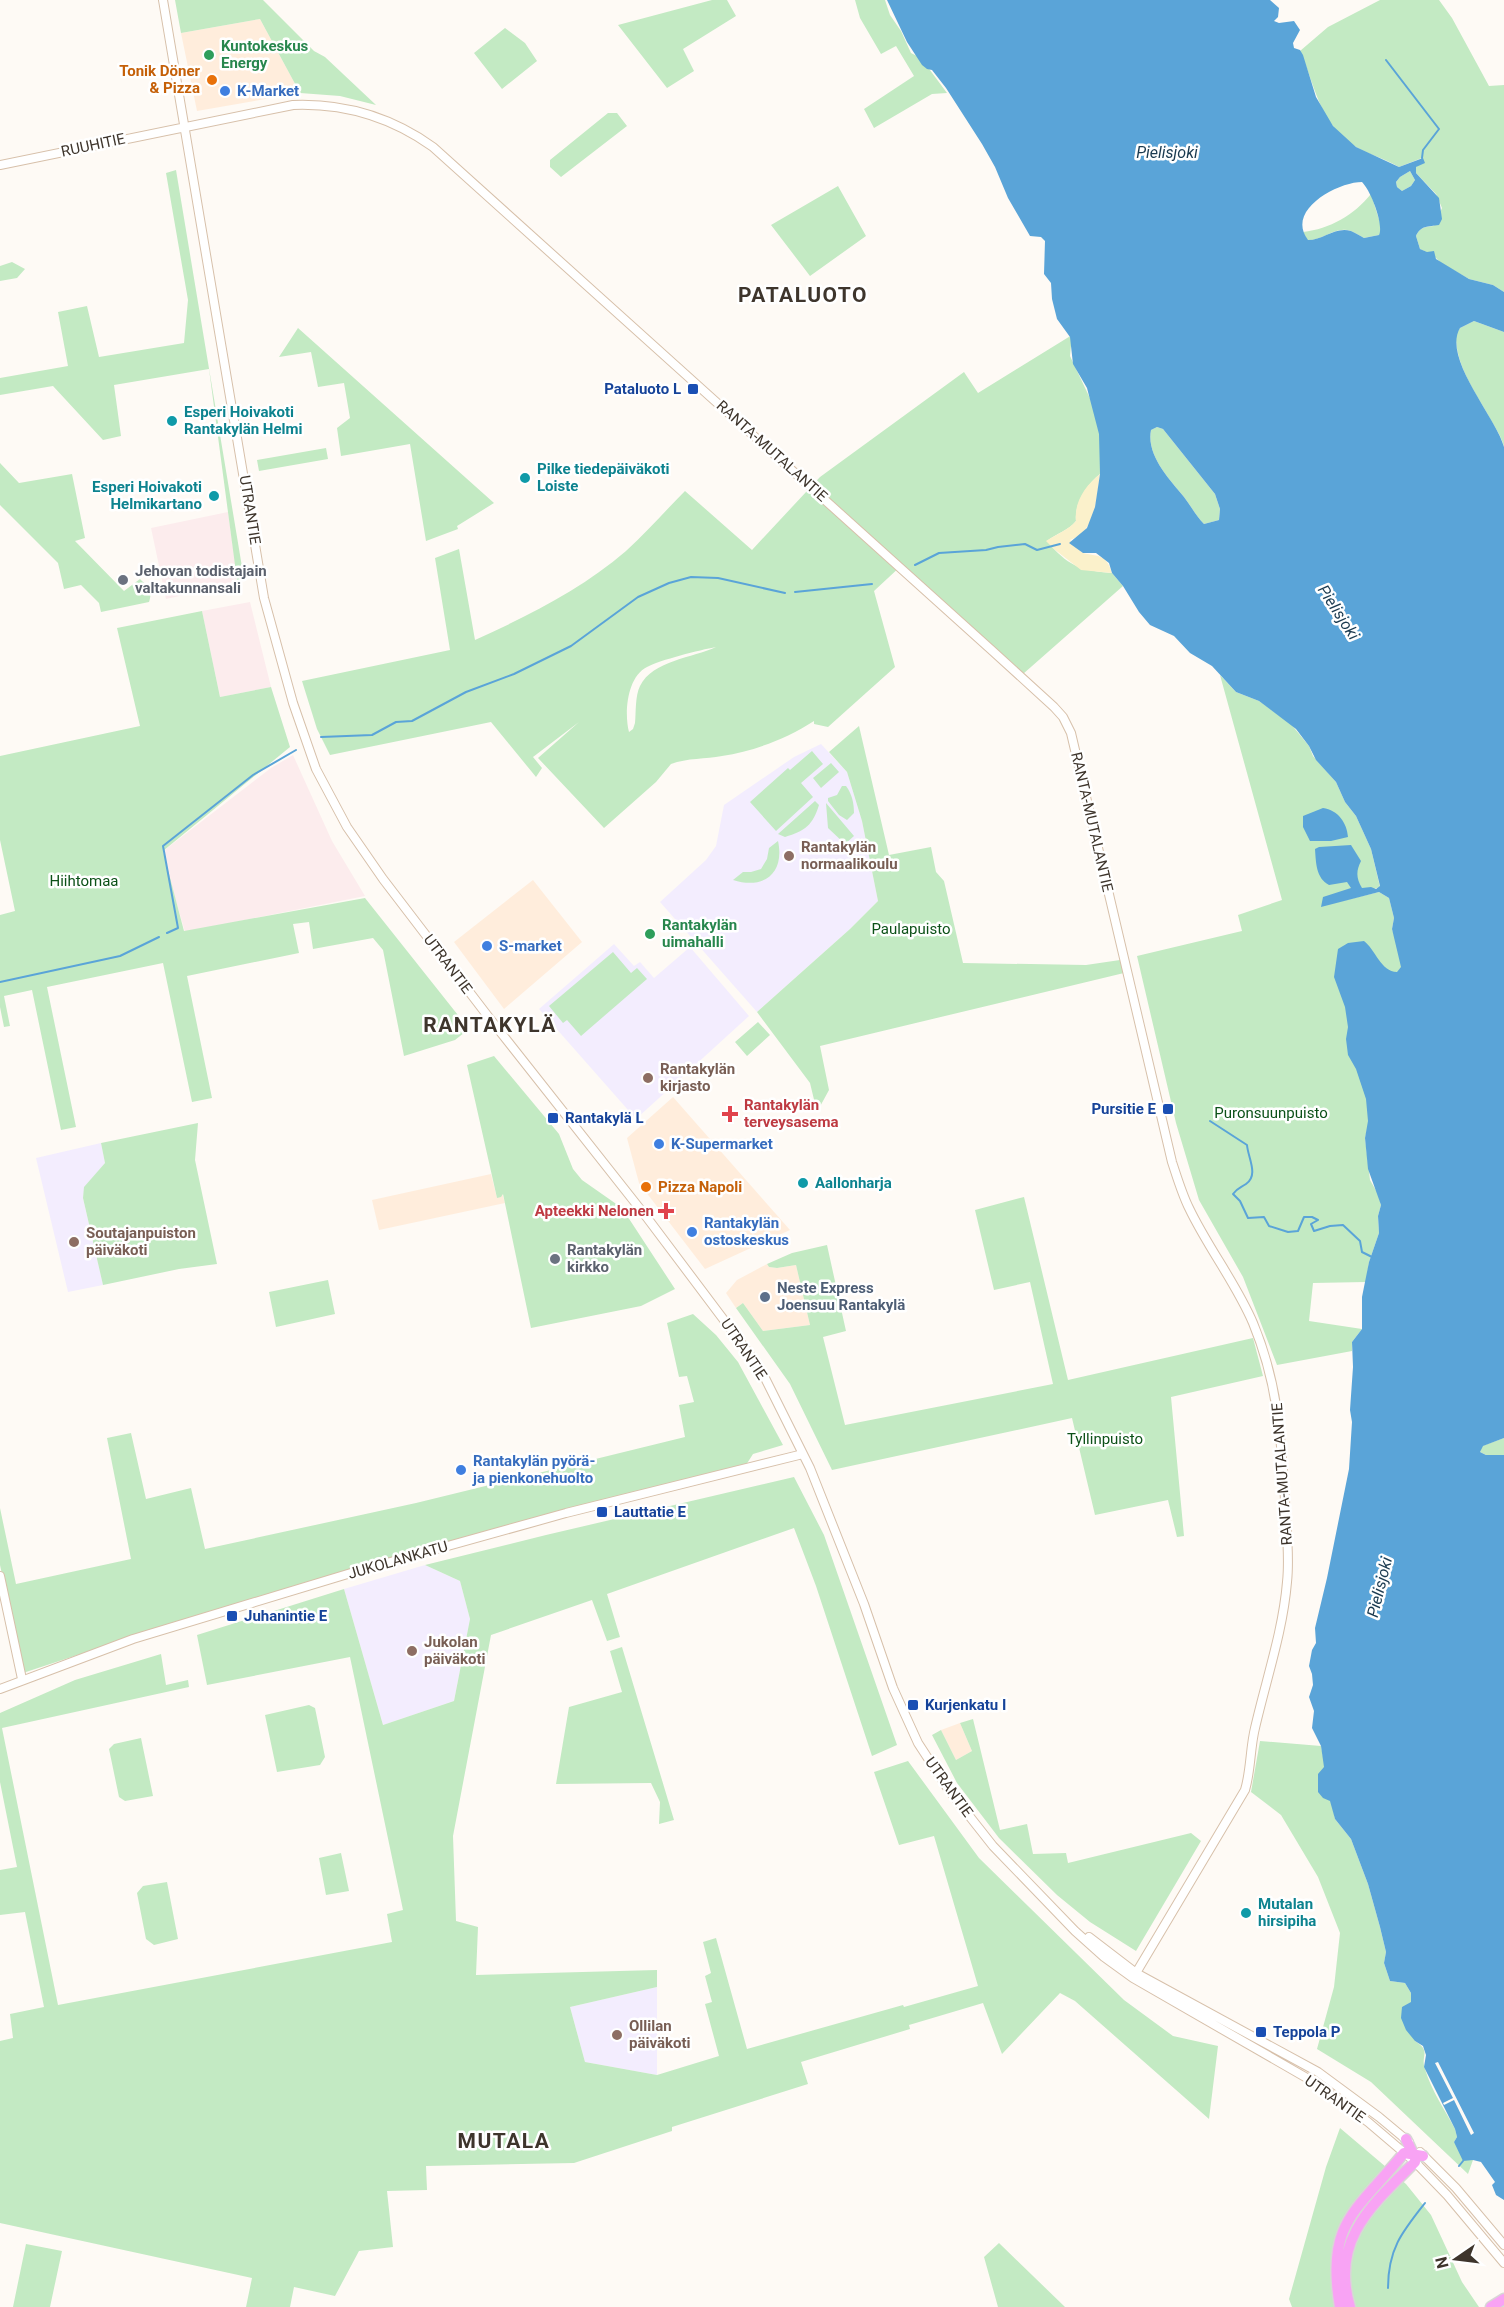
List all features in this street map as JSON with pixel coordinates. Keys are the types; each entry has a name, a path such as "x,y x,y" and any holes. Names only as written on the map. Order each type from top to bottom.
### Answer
{"highway":[{"path":"1406,2139 1414,2156"},
{"path":"1340,2307 1335,2263 1343,2230 1359,2204 1414,2156"},
{"path":"1350,2307 1345,2268 1349,2244 1354,2232 1414,2156"},
{"path":"1491,2307 1504,2299"}],"main road":[{"name":"UTRANTIE","path":"163,0 264,598 293,703 316,769 347,827 383,879 648,1219 760,1368 804,1454 834,1526 893,1688 918,1743 948,1789 993,1846 1104,1957 1133,1978 1312,2081 1456,2188 1504,2245"},
{"name":"RANTA-MUTALANTIE","path":"186,126 278,107 315,105 366,113 413,133 442,155 667,358 727,409 1040,693 1063,717 1071,733 1172,1162 1188,1207 1244,1304 1266,1361 1276,1396 1285,1504 1288,1581 1284,1607 1254,1731 1249,1778 1245,1790 1136,1972"},
{"name":"RUUHITIE","path":"0,165 186,126"},
{"name":"JUKOLANKATU","path":"0,1689 133,1639 362,1570 566,1513 804,1454"},
{"path":"0,1576 22,1679"},
{"name":"UTRANTIE","path":"1051,1906 1136,1972 1318,2072 1406,2139"},
{"name":"UTRANTIE","path":"1414,2156 1504,2264"}],"shaded area":[{"path":"260,19 300,93 197,111 181,33"},
{"path":"228,512 238,583 166,599 151,528"},
{"path":"250,602 271,687 220,697 202,611"},
{"name":"Rantakylän normaalikoulu","path":"821,744 847,772 862,821 878,901 757,1012 660,902 706,860 716,846 724,805 794,757"},
{"path":"293,755 332,841 365,896 185,932 162,852 271,768"},
{"path":"533,880 582,942 504,1009 454,942"},
{"path":"614,944 634,966 640,962 654,978 690,947 749,1016 636,1119 539,1009"},
{"path":"673,1097 790,1230 705,1269 639,1183 627,1138"},
{"name":"Soutajanpuiston päiväkoti","path":"101,1143 105,1163 85,1187 83,1198 103,1285 68,1292 36,1158"},
{"path":"491,1174 497,1198 502,1193 505,1203 379,1230 372,1200"},
{"path":"767,1264 769,1267 777,1268 796,1265 810,1325 763,1331 743,1303 736,1308 726,1293 737,1280"},
{"name":"Jukolan päiväkoti","path":"425,1565 460,1581 470,1619 454,1701 383,1725 344,1589"},
{"path":"960,1723 972,1751 956,1760 941,1730"},
{"name":"Ollilan päiväkoti","path":"657,1987 657,2075 585,2062 570,2007"}],"green space":[{"path":"175,0 263,0 314,51 325,57 376,105 340,96 300,93 260,19 181,33"},
{"path":"712,0 727,0 736,16 683,49 694,71 667,88 618,25"},
{"path":"855,0 885,0 890,15 901,31 911,53 921,58 947,93 932,94 874,128 864,109 914,76 896,46 881,54 860,18"},
{"path":"1380,0 1439,0 1452,18 1489,86 1504,85 1504,292 1493,285 1469,279 1420,249 1416,236 1423,228 1434,226 1442,208 1436,194 1416,173 1416,167 1422,158 1399,167 1356,147 1334,127 1320,104 1300,51 1328,27"},
{"path":"505,28 525,43 537,61 502,89 474,53"},
{"path":"608,113 617,113 627,126 561,177 550,167 550,160"},
{"path":"176,170 244,579 237,580 209,369 114,385 121,436 103,440 53,386 0,395 0,378 68,366 58,312 87,306 99,357 184,343 188,300 166,173"},
{"path":"1410,171 1415,180 1411,186 1402,191 1397,187 1396,182"},
{"path":"838,186 866,236 810,276 771,225"},
{"path":"1371,194 1382,229 1379,235 1364,238 1351,231 1340,230 1307,240 1303,232 1323,228 1341,220"},
{"path":"12,262 25,269 17,278 0,281 0,266"},
{"path":"1474,321 1504,332 1504,447 1458,355 1456,334 1460,328"},
{"path":"298,328 494,503 457,526 458,529 426,541 410,444 341,456 337,428 350,418 344,383 318,387 311,352 279,357"},
{"path":"1072,335 1070,356 1096,411 1102,437 1100,474 1082,495 1077,508 1076,521 1047,541 1068,561 1091,571 1112,573 1123,586 1023,674 902,565 874,591 895,667 828,727 814,724 814,721 781,739 758,747 734,754 671,764 656,782 604,828 538,758 579,722 533,757 542,768 536,777 491,722 330,755 317,729 302,681 450,650 435,558 459,549 475,640 534,611 591,578 626,551 685,491 752,550 820,477 964,372 978,393","holes":["716,647 664,665 646,677 638,690 635,723 629,732 627,706 631,687 640,672 661,661"]},
{"path":"1157,427 1163,429 1215,494 1220,509 1219,520 1204,524 1160,466 1150,439 1151,430"},
{"path":"326,448 328,459 259,471 257,460"},
{"path":"0,463 19,483 72,474 85,538 75,541 124,591 140,579 150,592 149,602 101,612 99,603 81,585 64,589 58,563 0,505"},
{"name":"Hiihtomaa","path":"202,611 220,697 271,687 290,747 163,851 184,931 365,898 469,1029 455,1040 404,1056 383,950 373,938 313,949 309,922 293,924 299,953 187,976 212,1098 192,1102 163,963 47,987 76,1127 61,1130 32,990 4,996 10,1026 4,1027 0,1007 0,915 15,911 0,840 0,756 140,726 117,628"},
{"name":"Puronsuunpuisto","path":"1220,675 1236,692 1259,701 1291,724 1309,746 1313,756 1336,782 1345,802 1356,816 1371,849 1380,887 1321,906 1379,892 1389,898 1394,918 1392,929 1406,971 1365,1138 1370,1180 1381,1205 1378,1216 1379,1233 1369,1262 1366,1282 1313,1283 1309,1321 1362,1329 1352,1342 1352,1351 1277,1365 1243,1277 1199,1200 1176,1123 1137,956 1242,931 1238,915 1282,900"},
{"name":"Paulapuisto","path":"859,726 889,855 931,847 936,872 944,881 963,963 1086,965 1120,960 1124,973 820,1046 829,1090 817,1112 810,1083 757,1012 878,901 862,821 847,772 829,752"},
{"path":"812,751 823,764 801,783 813,797 776,831 750,802 788,768 790,770"},
{"path":"831,763 839,772 821,788 813,778"},
{"path":"842,786 848,789 854,806 854,813 847,820 839,815 828,801 828,798 837,795"},
{"path":"815,801 819,805 814,818 807,826 785,837 778,834"},
{"path":"826,803 854,836 845,844 828,828"},
{"path":"778,841 778,862 770,876 754,883 733,880 743,872 761,869 767,859 769,848"},
{"path":"613,952 631,973 637,968 647,979 581,1036 567,1020 563,1023 549,1006"},
{"path":"758,1022 770,1035 747,1056 735,1042"},
{"path":"494,1056 559,1134 573,1169 582,1180 622,1208 675,1289 641,1306 531,1328 503,1194 497,1198 467,1065"},
{"path":"198,1123 195,1160 217,1264 179,1269 103,1285 83,1198 84,1187 105,1163 101,1143"},
{"name":"Tyllinpuisto","path":"1024,1197 1068,1380 1253,1338 1263,1376 1171,1397 1184,1536 1177,1537 1168,1500 1095,1515 1072,1418 832,1470 790,1384 736,1308 743,1303 763,1331 810,1325 796,1265 777,1268 769,1267 767,1264 792,1253 827,1245 846,1331 823,1337 845,1425 1053,1384 1030,1282 994,1290 975,1210"},
{"path":"328,1280 335,1314 276,1327 269,1292"},
{"path":"693,1314 716,1335 738,1362 783,1445 753,1454 746,1465 174,1623 23,1673 0,1565 0,1508 16,1584 131,1559 107,1438 131,1433 146,1499 191,1488 205,1549 416,1503 685,1437 679,1405 694,1402 687,1376 679,1377 667,1323"},
{"path":"1504,1438 1504,1455 1486,1455 1480,1452 1482,1446"},
{"path":"794,1477 824,1535 897,1745 872,1756 816,1586 794,1528 607,1594 620,1637 607,1641 592,1600 491,1635 453,1836 456,1921 478,1927 476,1975 657,1970 657,1987 570,2007 585,2062 657,2075 719,2056 705,2004 712,2002 705,1976 711,1973 703,1942 716,1938 747,2049 978,1986 934,1836 899,1845 874,1772 908,1761 979,1858 1124,2000 1173,2036 1218,2046 1209,2119 1075,2001 1060,1993 1002,2054 983,2003 909,2025 910,2029 801,2062 808,2084 672,2127 672,2131 574,2163 426,2166 427,2190 387,2191 393,2247 359,2251 335,2296 294,2287 290,2307 246,2307 252,2278 0,2223 0,2041 13,2038 10,2014 44,2007 25,1912 0,1915 0,1870 17,1867 0,1782 0,1713 75,1680 161,1654 166,1685 188,1680 189,1687 2,1728 58,2005 392,1942 387,1914 403,1910 350,1657 207,1685 197,1635 344,1589 383,1725 454,1701 470,1619 460,1581 425,1565"},
{"path":"622,1647 674,1820 659,1824 660,1802 651,1783 556,1784 569,1707 622,1692 610,1651"},
{"path":"309,1705 315,1708 325,1757 320,1765 277,1772 265,1715"},
{"path":"973,1719 1000,1830 1027,1824 1033,1854 1066,1853 1068,1863 1191,1833 1201,1841 1136,1951 1090,1922 1057,1895 999,1838 957,1783 932,1735 941,1730 956,1760 972,1751 960,1723"},
{"path":"141,1738 153,1796 125,1801 119,1797 109,1749 114,1744"},
{"path":"1260,1741 1321,1746 1335,1819 1351,1839 1368,1884 1386,1952 1384,1963 1390,1981 1405,1983 1411,1993 1415,2041 1423,2048 1428,2077 1455,2129 1457,2137 1454,2142 1473,2160 1468,2174 1371,2082 1317,2049 1334,1987 1340,1933 1318,1877 1281,1815 1251,1792"},
{"path":"341,1853 349,1891 326,1895 319,1858"},
{"path":"167,1882 178,1939 154,1945 146,1939 137,1893 143,1886"},
{"path":"1340,2128 1406,2184 1431,2215 1462,2282 1479,2307 1292,2307 1289,2299 1326,2167"},
{"path":"999,2243 1065,2307 998,2307 984,2257"},
{"path":"26,2244 62,2251 50,2307 13,2307"}],"sand":[{"path":"1100,474 1094,513 1086,529 1079,536 1070,540 1083,553 1105,559 1112,573 1081,570 1046,541 1076,521 1077,507 1082,495"}],"water":[{"name":"Pielisjoki","path":"887,0 1270,0 1279,8 1278,17 1274,21 1279,23 1294,21 1300,30 1293,43 1294,48 1300,50 1303,55 1316,97 1333,126 1356,147 1399,167 1423,158 1425,163 1416,167 1416,173 1439,198 1442,219 1439,225 1425,227 1418,232 1416,236 1420,249 1427,252 1434,251 1436,259 1469,279 1493,285 1504,292 1504,332 1474,321 1460,328 1456,340 1458,355 1464,371 1504,447 1504,1438 1483,1446 1480,1452 1486,1455 1504,1455 1504,2200 1496,2195 1492,2185 1495,2182 1481,2162 1463,2161 1454,2142 1457,2137 1455,2129 1424,2067 1426,2055 1423,2046 1415,2041 1406,2030 1401,2018 1402,2007 1411,2002 1411,1993 1405,1983 1390,1981 1384,1963 1386,1952 1380,1927 1368,1884 1351,1839 1335,1819 1330,1801 1318,1792 1318,1774 1324,1767 1321,1746 1312,1728 1314,1711 1309,1697 1313,1685 1309,1666 1316,1643 1315,1628 1349,1469 1352,1422 1350,1410 1352,1342 1362,1329 1362,1297 1369,1262 1379,1233 1378,1216 1381,1205 1368,1169 1365,1138 1368,1121 1366,1099 1356,1069 1348,1055 1345,1007 1334,977 1338,949 1348,943 1364,941 1382,964 1391,971 1397,972 1401,967 1392,929 1394,918 1389,898 1379,892 1321,907 1323,897 1351,888 1347,882 1329,885 1321,878 1315,854 1315,849 1319,847 1351,845 1361,861 1357,874 1362,888 1376,889 1380,886 1371,849 1356,816 1345,802 1336,782 1316,760 1296,729 1259,701 1236,692 1212,666 1190,653 1174,636 1150,625 1112,573 1109,563 1096,553 1083,553 1069,543 1087,528 1095,507 1100,474 1099,434 1087,388 1073,364 1070,337 1057,319 1051,283 1044,274 1045,241 1041,237 1030,236 1008,198 982,144 946,88 932,70 922,65 907,42","holes":["1410,171 1415,180 1411,186 1402,191 1397,187 1396,182","1362,182 1369,193 1380,224 1379,235 1364,238 1351,231 1340,230 1308,240 1303,229 1303,218 1309,208 1328,192 1352,183","1157,427 1163,429 1215,494 1220,509 1219,520 1204,524 1198,518 1155,457 1150,439 1151,430"]},
{"path":"1323,808 1333,811 1341,818 1348,837 1331,841 1310,841 1303,827 1303,816"}],"pier":[{"path":"1438,2062 1474,2133 1471,2135 1454,2100 1444,2105 1443,2103 1453,2098 1435,2063"}],"waterway":[{"path":"1386,60 1439,129 1423,150 1422,158"},
{"path":"915,565 939,553 986,550 1025,544 1037,550 1060,544"},
{"path":"321,737 372,735 396,722 412,721 466,692 514,674 571,646 638,597 669,583 691,577 718,578 785,593"},
{"path":"795,592 872,584"},
{"path":"167,933 178,928 163,846 253,775 296,750"},
{"path":"0,982 120,956 159,937"},
{"path":"1210,1121 1247,1145 1252,1176 1233,1194 1240,1201 1248,1218 1264,1217 1269,1226 1288,1232 1298,1231 1304,1217 1318,1220 1311,1224 1314,1231 1343,1225 1360,1241 1362,1252 1372,1257"},
{"path":"1459,2166 1463,2161"},
{"path":"1388,2288 1391,2262 1398,2242 1425,2203"}],"place":[{"name":"Kuntokeskus Energy","path":"209,55"},
{"name":"Tonik Döner & Pizza","path":"212,80"},
{"name":"K-Market","path":"225,91"},
{"name":"Pataluoto L","path":"693,389"},
{"name":"Esperi Hoivakoti Rantakylän Helmi","path":"172,421"},
{"name":"Pilke tiedepäiväkoti Loiste","path":"525,478"},
{"name":"Esperi Hoivakoti Helmikartano","path":"214,496"},
{"name":"Jehovan todistajain valtakunnansali","path":"123,580"},
{"name":"Rantakylän normaalikoulu","path":"789,856"},
{"name":"Rantakylän uimahalli","path":"650,934"},
{"name":"S-market","path":"487,946"},
{"name":"Rantakylän kirjasto","path":"648,1078"},
{"name":"Pursitie E","path":"1168,1109"},
{"name":"Rantakylän terveysasema","path":"730,1114"},
{"name":"Rantakylä L","path":"553,1118"},
{"name":"K-Supermarket","path":"659,1144"},
{"name":"Aallonharja","path":"803,1183"},
{"name":"Pizza Napoli","path":"646,1187"},
{"name":"Apteekki Nelonen","path":"666,1211"},
{"name":"Rantakylän ostoskeskus","path":"692,1232"},
{"name":"Soutajanpuiston päiväkoti","path":"74,1242"},
{"name":"Rantakylän kirkko","path":"555,1259"},
{"name":"Neste Express Joensuu Rantakylä","path":"765,1297"},
{"name":"Rantakylän pyörä- ja pienkonehuolto","path":"461,1470"},
{"name":"Lauttatie E","path":"602,1512"},
{"name":"Juhanintie E","path":"232,1616"},
{"name":"Jukolan päiväkoti","path":"412,1651"},
{"name":"Kurjenkatu I","path":"913,1705"},
{"name":"Mutalan hirsipiha","path":"1246,1913"},
{"name":"Teppola P","path":"1261,2032"},
{"name":"Ollilan päiväkoti","path":"617,2035"}],"district":[{"name":"PATALUOTO","path":"803,295"},
{"name":"RANTAKYLÄ","path":"490,1025"},
{"name":"MUTALA","path":"504,2141"}]}
